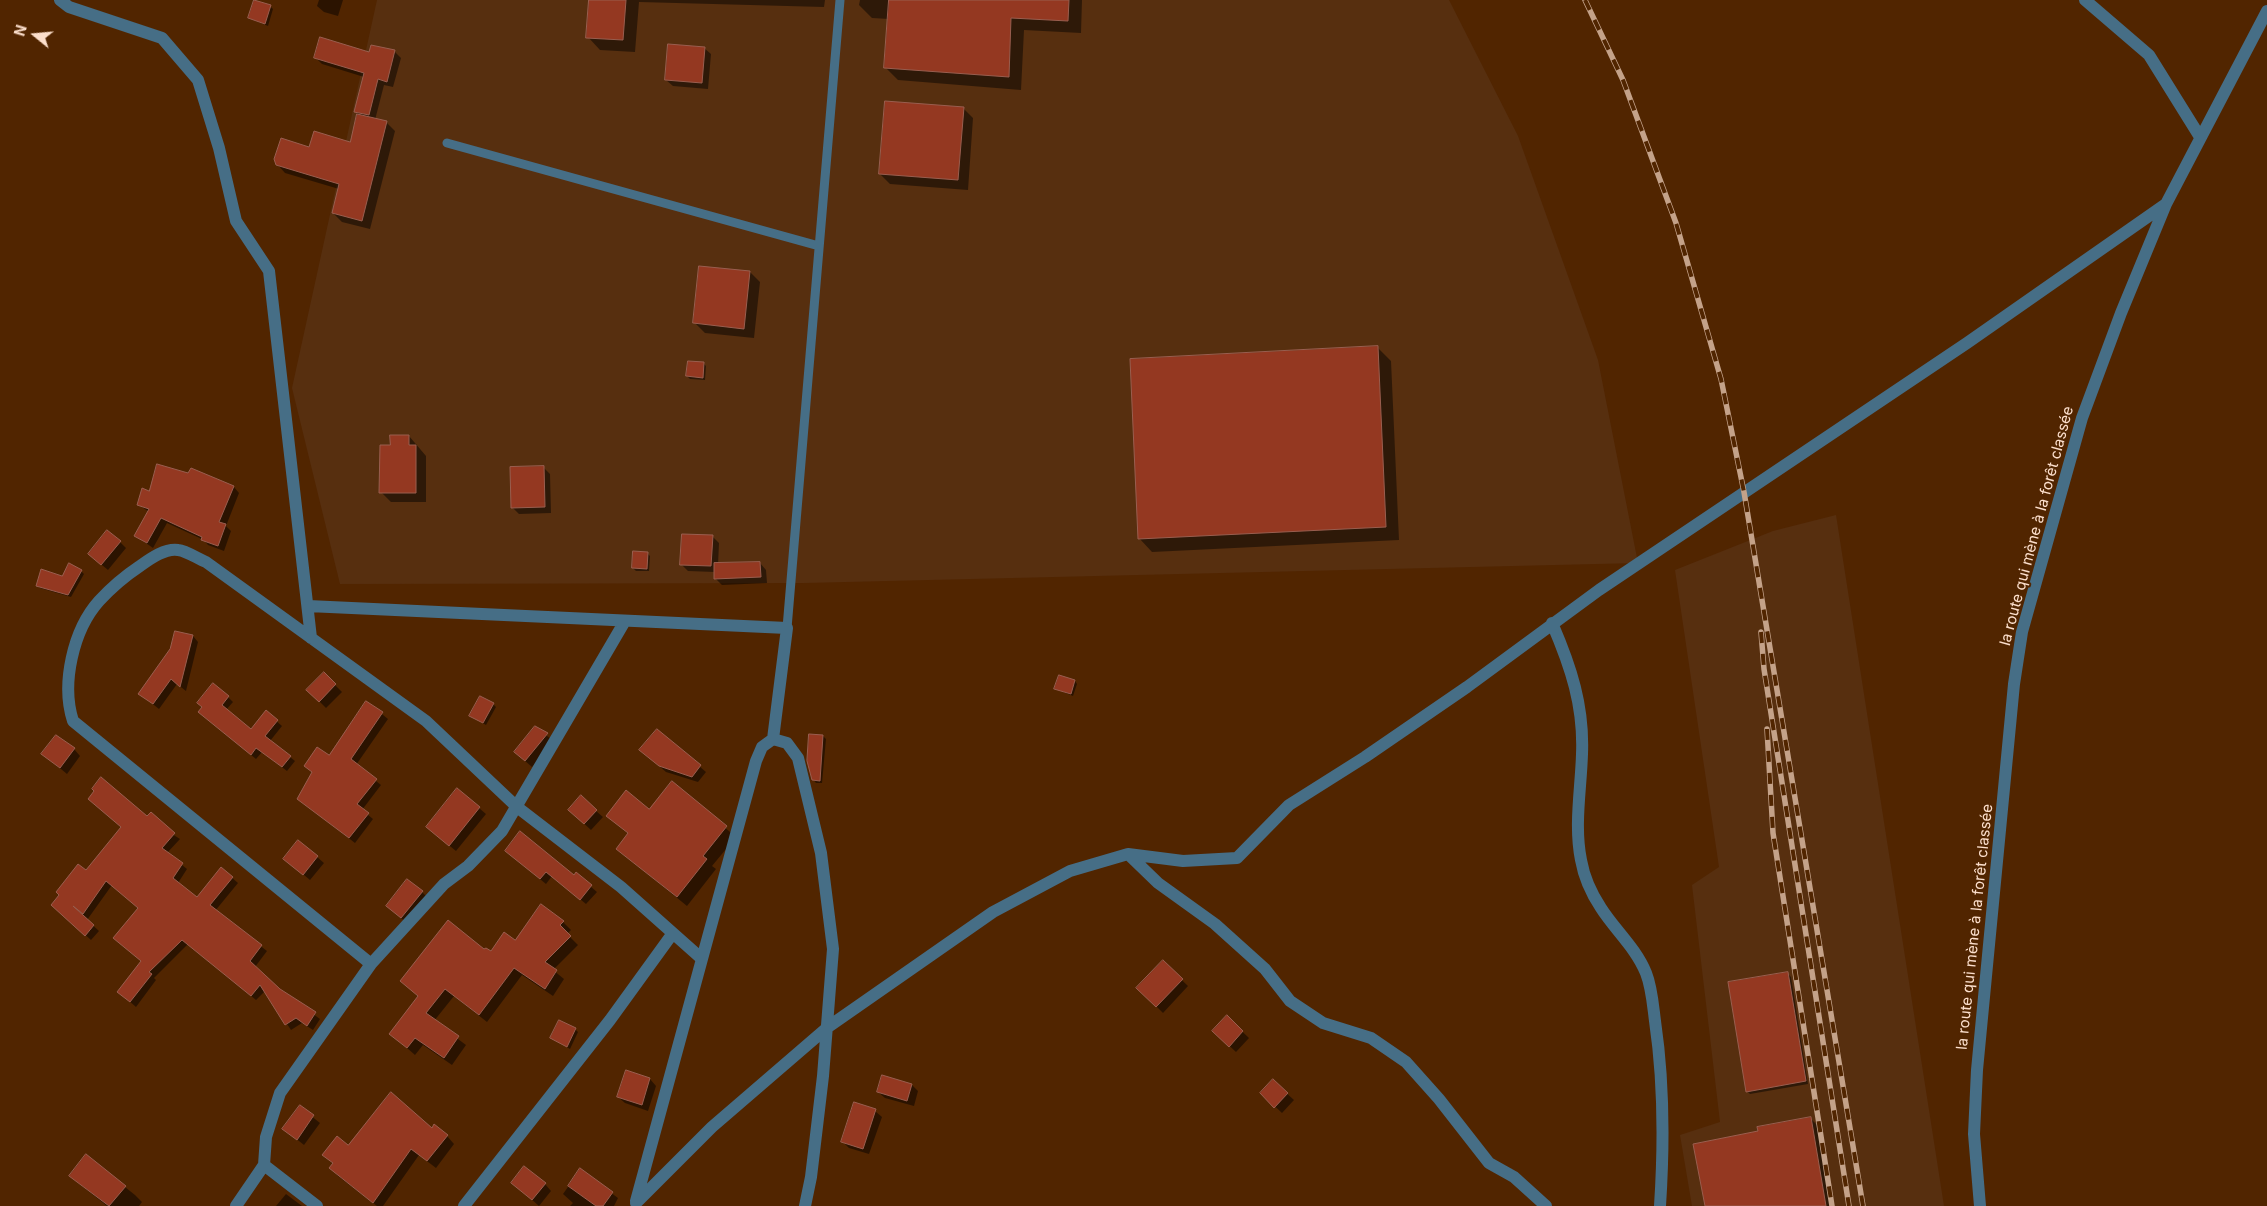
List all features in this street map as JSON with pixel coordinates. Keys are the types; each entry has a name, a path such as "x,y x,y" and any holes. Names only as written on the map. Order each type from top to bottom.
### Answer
{"street":[{"path":"60,0 69,7 162,38 198,80 220,148 236,221 270,271 311,638"},
{"path":"2085,0 2149,55 2200,137"},
{"name":"la route qui mène à la forêt classée","path":"1980,1206 1974,1134 1977,1070 2014,684 2022,632 2082,418 2121,313 2166,204 2267,11"},
{"path":"636,1204 712,1127 828,1027 993,912 1070,871 1128,854 1184,861 1237,858 1289,805 1365,757 1467,687 1552,623 1967,343 2166,204"},
{"path":"371,964 73,721 68,707 68,685 81,629 98,602 126,576 155,555 178,550 206,562 426,721 517,807 621,887 702,958"},
{"path":"308,606 787,628 773,739 762,747 756,761 636,1204"},
{"path":"236,1206 264,1165 266,1137 280,1093 371,964 444,884 468,866 502,831 625,621"},
{"path":"1552,623 1569,662 1580,707 1582,753 1578,818 1580,858 1585,875 1601,909 1629,945 1646,973 1653,1004 1661,1061 1660,1206"},
{"path":"773,739 787,743 798,758 821,853 834,948 828,1027 811,1177 805,1206"},
{"path":"1128,854 1158,883 1215,924 1264,969 1290,1001 1323,1022 1371,1038 1406,1062 1439,1099 1489,1163 1514,1177 1546,1206"},
{"path":"464,1206 610,1020 673,933"},
{"path":"264,1165 317,1206"}],"lane":[{"path":"787,628 840,0"},
{"path":"448,143 819,246"}],"shaded area":[{"path":"377,0 1449,0 1518,136 1598,360 1638,563 804,583 340,584 292,388"},
{"path":"1836,515 1944,1206 1692,1206 1680,1135 1720,1122 1692,885 1719,867 1675,570 1773,531"}],"building":[{"path":"254,0 271,5 265,24 248,18"},
{"path":"589,0 626,0 623,40 586,38"},
{"path":"889,0 1069,0 1068,21 1011,18 1009,77 884,68"},
{"path":"320,37 369,52 371,45 395,50 387,82 378,79 369,115 354,112 364,73 314,58"},
{"path":"668,44 705,47 702,83 665,80"},
{"path":"885,101 964,107 958,180 879,174"},
{"path":"357,114 387,121 362,221 332,213 339,184 276,165 274,159 281,138 309,147 314,131 350,142"},
{"path":"699,266 750,271 744,329 693,323"},
{"path":"1378,346 1386,527 1138,539 1130,359"},
{"path":"688,361 704,362 703,378 686,376"},
{"path":"390,435 409,435 409,445 416,445 416,493 379,493 380,445 390,445"},
{"path":"157,464 188,473 191,468 234,486 219,522 226,524 218,546 201,540 202,537 161,518 147,543 134,536 149,509 137,505 142,488 149,491"},
{"path":"544,466 545,507 511,508 510,467"},
{"path":"107,530 121,541 101,565 88,554"},
{"path":"682,534 713,535 711,566 680,565"},
{"path":"633,551 648,552 647,569 632,568"},
{"path":"760,562 761,577 714,579 714,563"},
{"path":"69,563 82,570 68,595 36,586 41,569 62,576"},
{"path":"175,631 193,635 180,687 171,679 153,704 138,694 170,649"},
{"path":"324,672 336,684 319,702 306,690"},
{"path":"1059,675 1075,680 1071,694 1054,689"},
{"path":"213,683 229,696 222,705 251,729 266,710 278,720 265,736 291,756 282,767 256,748 251,755 198,712 202,707 197,703"},
{"path":"480,696 494,703 483,723 469,716"},
{"path":"366,701 383,712 351,759 377,779 357,804 369,813 349,838 297,799 312,772 304,766 317,747 329,755"},
{"path":"535,726 548,733 525,761 514,752"},
{"path":"657,729 701,765 692,777 659,766 639,750"},
{"path":"809,734 823,735 820,781 812,780 807,761"},
{"path":"56,735 75,748 60,768 41,754"},
{"path":"101,777 147,816 151,812 175,833 162,848 183,863 173,878 197,897 221,867 233,877 210,905 262,945 250,961 280,989 316,1012 307,1026 296,1018 285,1025 260,985 251,996 182,940 149,972 152,974 130,1002 117,992 141,961 113,938 138,908 106,881 83,914 73,906 94,925 85,936 51,905 59,895 56,892 78,864 86,870 121,827 88,799 94,791 92,789"},
{"path":"672,781 727,826 703,856 707,859 677,897 616,849 628,833 606,816 626,790 649,809"},
{"path":"457,788 480,807 449,846 426,827"},
{"path":"581,795 597,810 584,824 568,810"},
{"path":"520,831 574,875 576,872 592,885 580,900 546,872 540,879 505,851"},
{"path":"298,840 318,856 303,875 283,859"},
{"path":"407,879 423,891 401,918 386,906"},
{"path":"541,904 564,921 560,925 571,936 545,962 557,970 545,989 514,968 479,1015 445,989 426,1013 459,1036 444,1058 415,1038 407,1048 389,1034 418,996 400,981 448,920 484,949 486,948 491,951 504,932 515,940"},
{"path":"1163,960 1183,979 1156,1007 1136,988"},
{"path":"1788,972 1806,1081 1746,1092 1728,982"},
{"path":"1227,1015 1243,1031 1229,1047 1212,1031"},
{"path":"559,1020 576,1028 567,1047 550,1038"},
{"path":"626,1070 650,1078 642,1105 617,1097"},
{"path":"882,1075 912,1084 907,1101 877,1092"},
{"path":"1273,1079 1288,1093 1274,1108 1260,1093"},
{"path":"391,1092 432,1128 434,1124 448,1135 427,1161 411,1149 373,1203 329,1168 333,1163 322,1155 337,1136 348,1145"},
{"path":"854,1102 876,1109 863,1149 841,1142"},
{"path":"300,1105 314,1115 297,1140 282,1129"},
{"path":"1811,1117 1826,1206 1705,1206 1693,1144 1758,1131 1757,1127"},
{"path":"86,1154 126,1186 109,1206 69,1176"},
{"path":"524,1166 546,1183 532,1200 511,1183"},
{"path":"580,1168 613,1192 603,1206 596,1206 568,1186"}],"railway":[{"path":"1585,0 1623,80 1676,223 1721,379 1744,492 1863,1206"},
{"path":"1761,632 1764,669 1849,1206"},
{"path":"1767,729 1773,833 1832,1206"}]}
